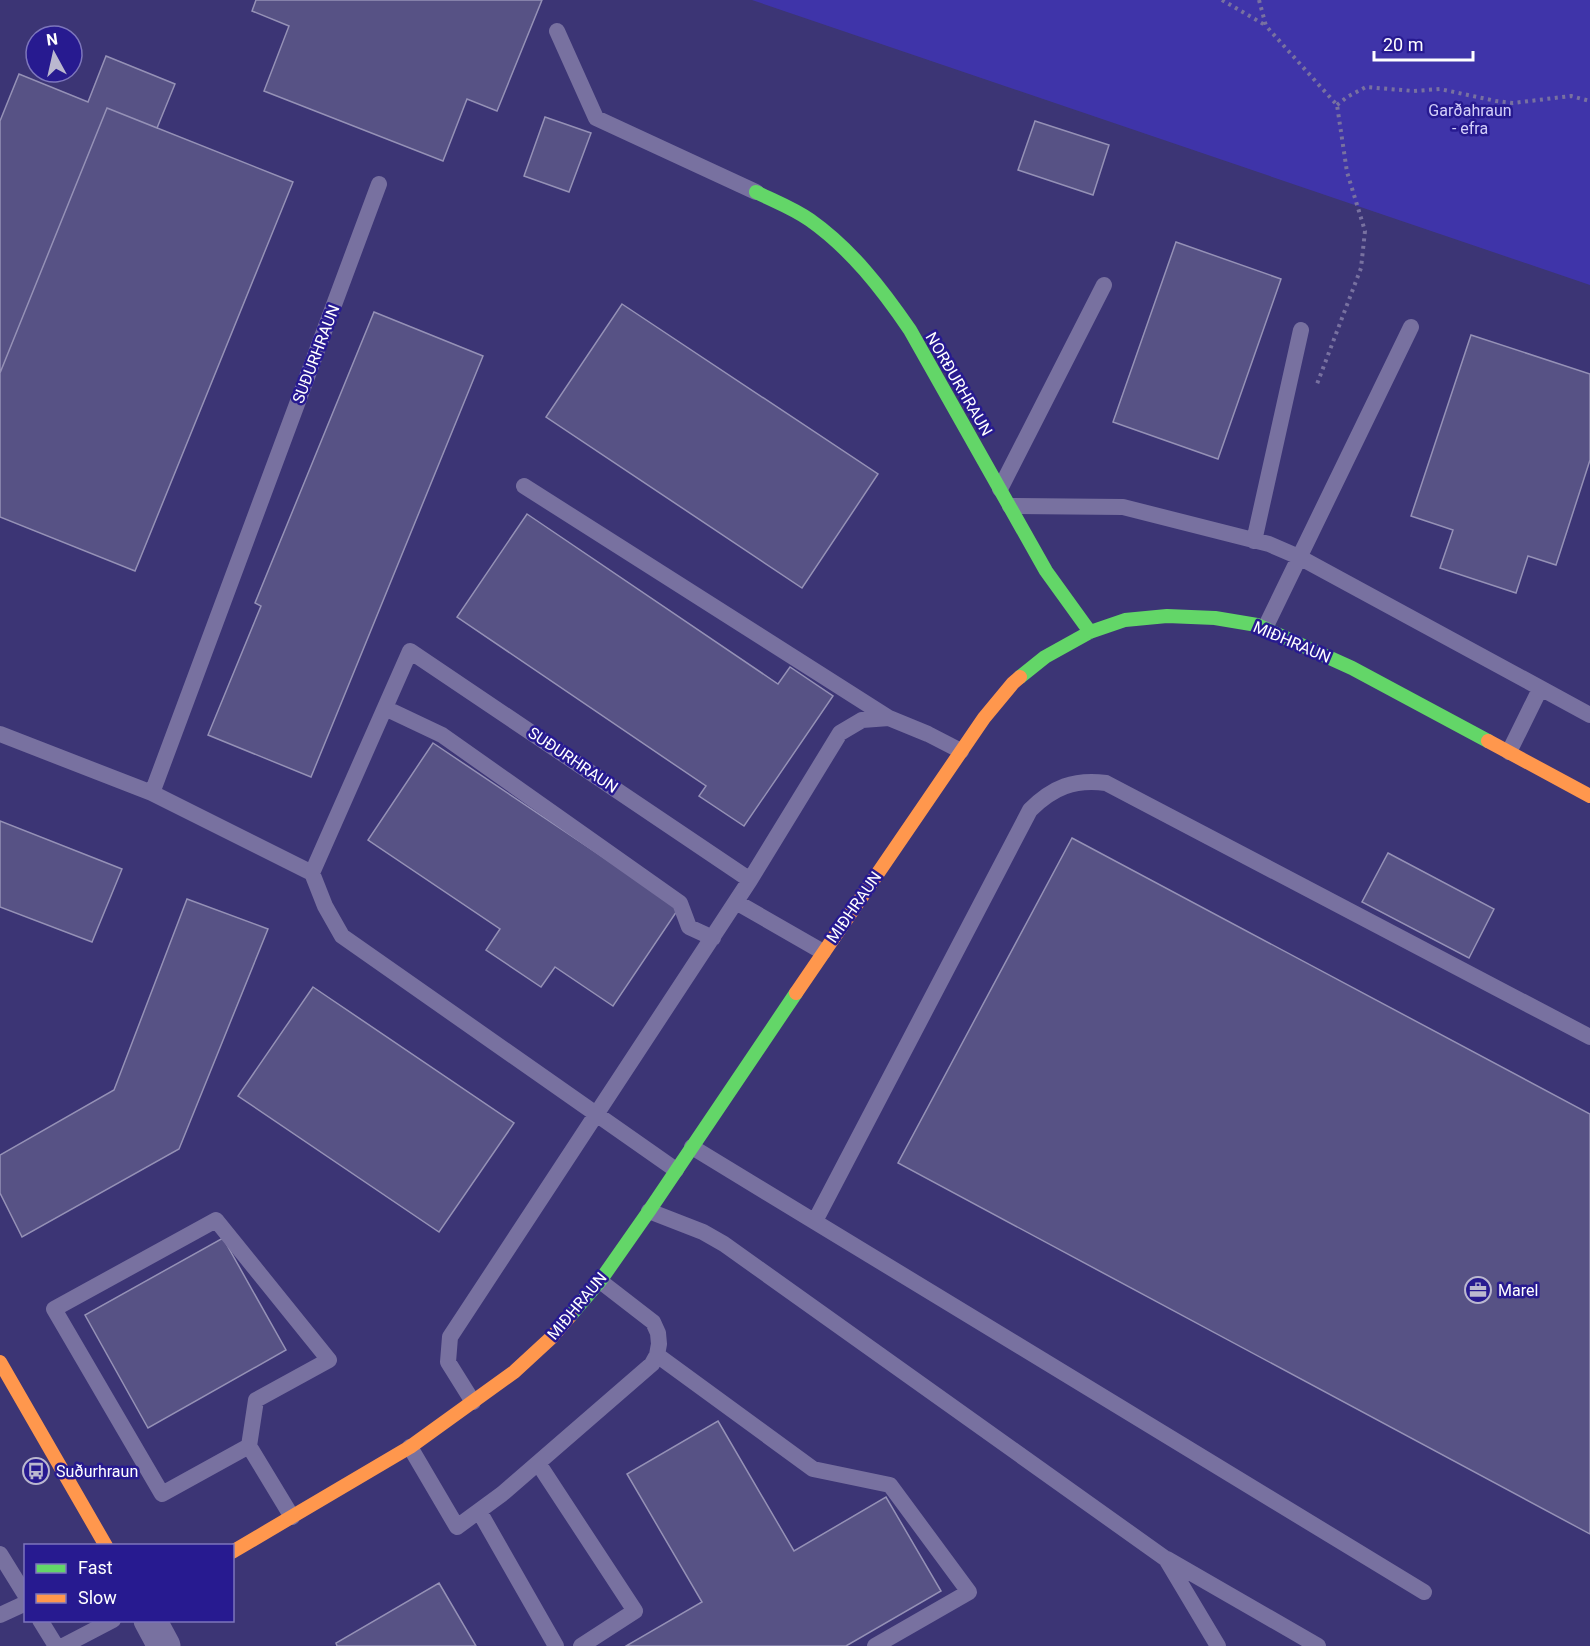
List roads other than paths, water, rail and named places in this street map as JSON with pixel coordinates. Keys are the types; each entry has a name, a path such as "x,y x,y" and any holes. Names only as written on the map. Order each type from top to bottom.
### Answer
{"street":[{"name":"NORÐURHRAUN","path":"756,192 790,208 827,232 857,260 885,294 910,330 1046,570 1090,632"},
{"name":"MIÐHRAUN","path":"234,1551 410,1447 514,1372 552,1337 600,1281 650,1211 823,952 984,718 1012,683 1045,657 1090,632 1125,620 1167,616 1215,618 1257,625 1352,668 1590,796"},
{"path":"0,1362 105,1544"},
{"path":"151,1622 164,1646"}],"lane":[{"path":"557,31 596,118 756,192"},
{"name":"SUÐURHRAUN","path":"152,793 379,184"},
{"path":"1000,489 1104,285"},
{"path":"1265,628 1411,327"},
{"path":"1254,541 1301,330"},
{"path":"524,486 889,717 961,752"},
{"path":"1010,506 1123,507 1269,544 1299,557 1590,715"},
{"name":"SUÐURHRAUN","path":"312,873 410,651 750,880"},
{"path":"1509,753 1540,689"},
{"path":"385,708 442,735 680,903 689,927 713,938"},
{"path":"473,1402 448,1362 450,1337 713,938 840,733 862,720 889,717"},
{"path":"0,734 152,793 312,873 325,906 342,936 676,1170"},
{"path":"815,1221 1030,810 1041,799 1066,785 1093,781 1106,783 1590,1037"},
{"path":"736,902 823,952"},
{"path":"692,1147 1424,1592"},
{"path":"650,1211 703,1232 724,1244 1166,1559 1318,1646"},
{"path":"249,1446 162,1494 54,1309 216,1220 329,1360 256,1400 249,1446 292,1517"},
{"path":"410,1447 457,1527 502,1494 652,1364 659,1344 658,1333 653,1322 600,1281"},
{"path":"657,1354 813,1469 890,1485 969,1592 874,1646"},
{"path":"538,1463 635,1611 581,1646"},
{"path":"479,1511 556,1646"},
{"path":"0,1554 24,1593"},
{"path":"1166,1559 1218,1646"},
{"path":"0,1616 24,1604"},
{"path":"41,1622 56,1646"},
{"path":"63,1646 110,1622"}],"place":[{"name":"Marel","path":"1478,1290"},
{"name":"Suðurhraun","path":"36,1471"}],"park label":[{"name":"Garðahraun - efra","path":"1470,119"}]}
